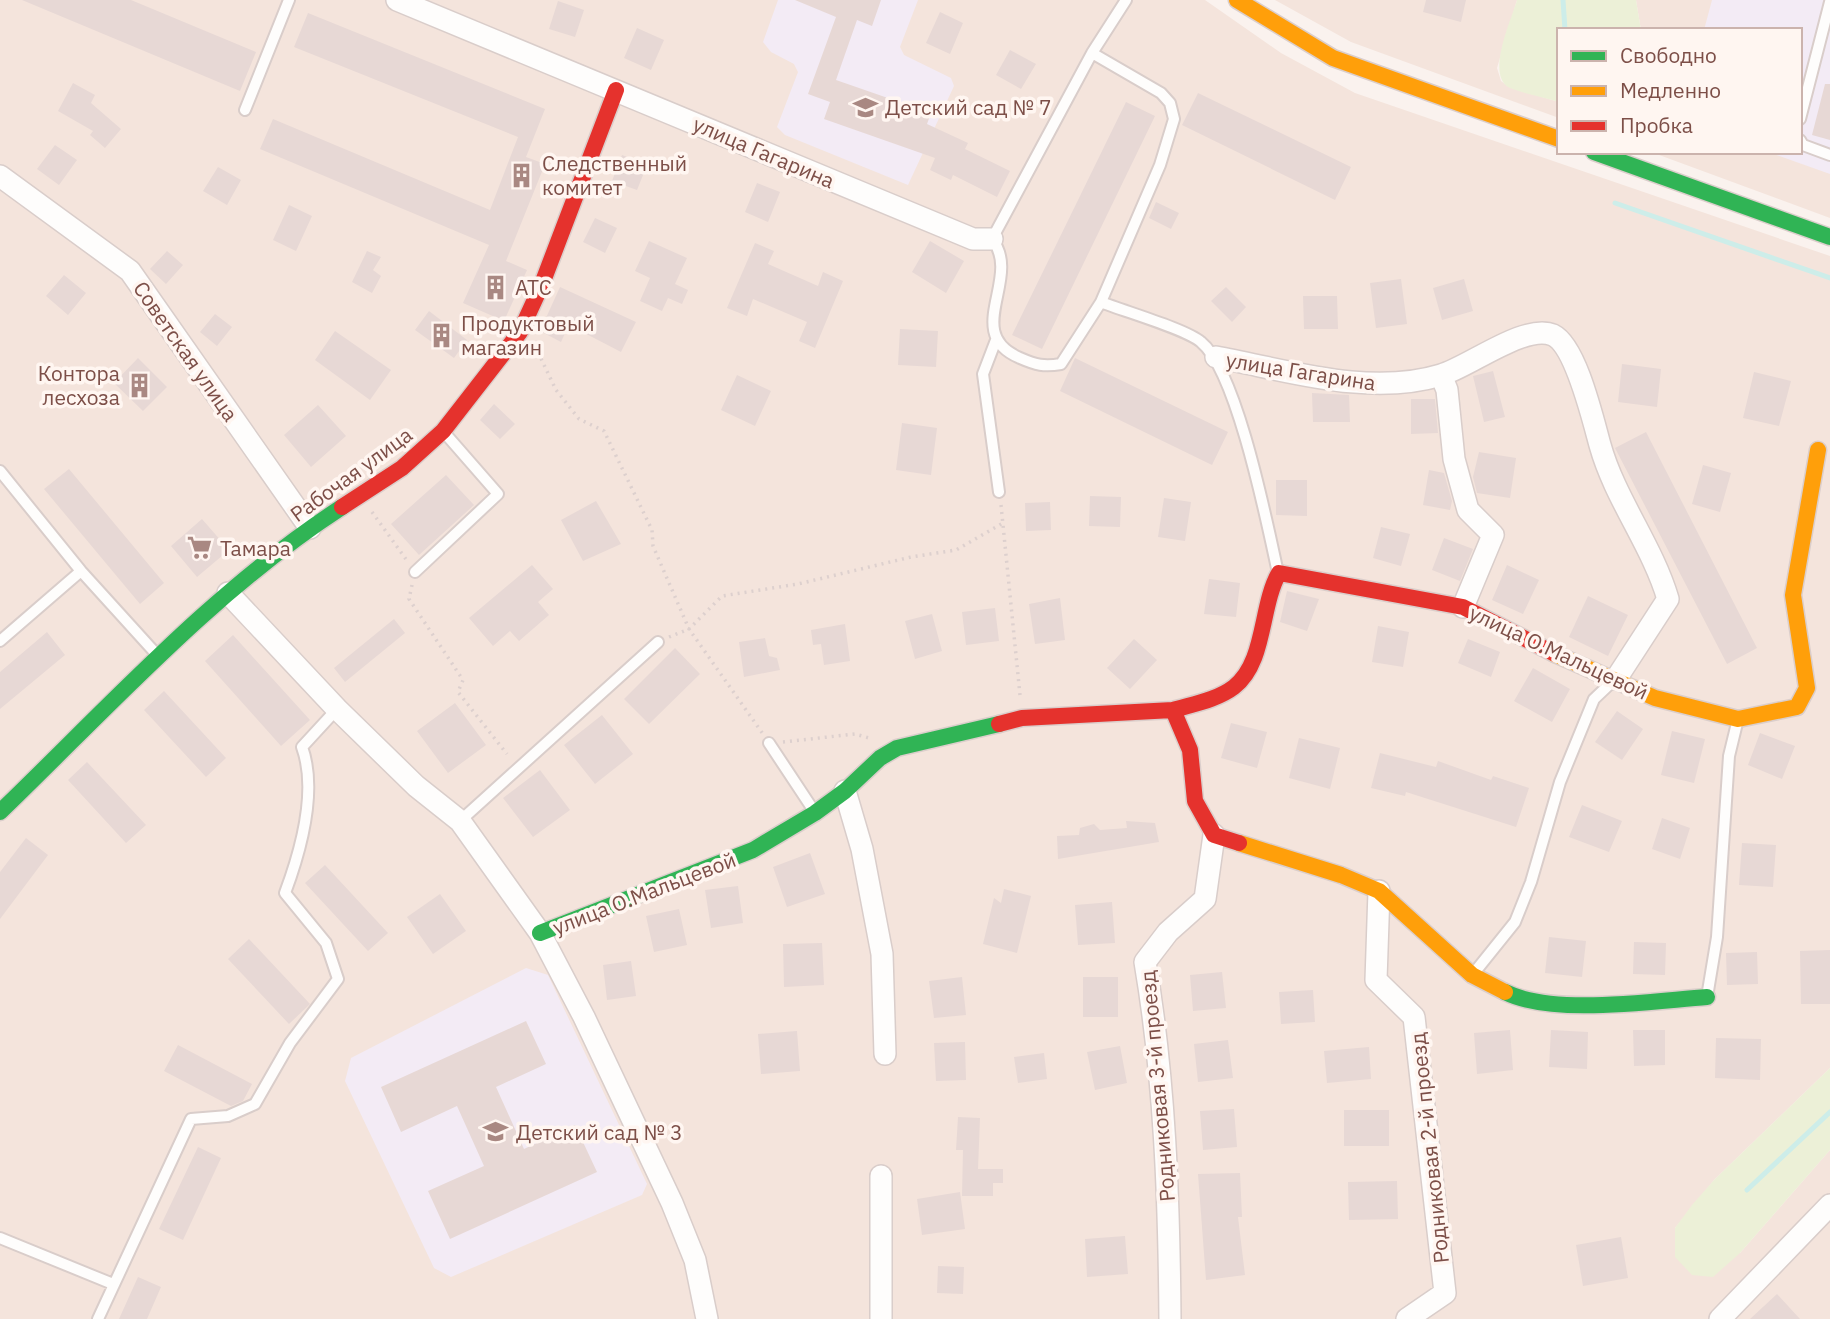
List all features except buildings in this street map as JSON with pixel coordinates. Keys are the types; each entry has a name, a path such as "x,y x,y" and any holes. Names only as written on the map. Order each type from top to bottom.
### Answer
{"street":[{"name":"улица Гагарина","path":"397,0 973,239 992,239"},
{"path":"1237,0 1333,58 1557,138"},
{"name":"Рабочая улица","path":"0,812 228,593 310,528 401,468 443,431 520,332 542,284 616,90"},
{"path":"1600,154 1830,237"},
{"name":"Советская улица","path":"0,176 131,271 310,528"},
{"name":"улица Гагарина","path":"1216,357 1383,385 1441,375 1531,333 1550,334 1563,342 1587,399 1608,473 1662,578 1668,599 1616,679"},
{"path":"1441,375 1447,390 1454,459 1468,510 1493,535 1463,607"},
{"name":"улица О.Мальцевой","path":"228,593 337,709 416,786 460,821 540,933 753,850 845,792 859,775 897,748 1022,718 1173,710 1217,696 1237,685 1248,669 1272,585 1279,573 1463,607 1580,667 1616,679 1655,698 1738,719 1797,708 1807,688 1793,595 1818,450"},
{"path":"1173,710 1189,750 1195,801 1214,835 1379,891 1472,975 1521,1000 1603,1005 1707,997"},
{"path":"845,792 862,849 882,954 885,1054"},
{"name":"Родниковая 3-й проезд","path":"1170,1319 1163,1116 1155,1021 1145,962 1168,932 1205,899 1214,835"},
{"name":"Родниковая 2-й проезд","path":"1379,891 1376,980 1414,1017 1445,1293 1407,1319"},
{"path":"540,933 584,1017 672,1203 695,1260 707,1319"},
{"path":"881,1176 881,1319"},
{"path":"1720,1319 1830,1205"}],"lane":[{"path":"245,110 289,0"},
{"path":"1091,53 1161,93 1170,103 1174,119 1160,165 1101,302 1061,364 1043,368 1008,353 996,340 992,323 1001,280 1001,251 992,239 1091,53 1126,0"},
{"path":"1802,112 1830,2"},
{"path":"1802,142 1810,148 1830,155"},
{"name":"улица Гагарина","path":"1101,302 1199,340 1216,357"},
{"path":"996,340 983,374 999,492"},
{"path":"1216,357 1250,454 1279,573"},
{"path":"415,572 498,494 443,431"},
{"path":"0,471 81,571 159,657"},
{"path":"0,641 81,571"},
{"path":"460,821 657,642"},
{"path":"1472,975 1491,955 1515,922 1531,882 1543,833 1560,782 1594,699 1616,679"},
{"path":"98,1319 191,1119 228,1116 255,1104 290,1043 338,979 326,943 285,893 298,859 306,805 309,766 302,747 337,709"},
{"path":"1707,997 1717,937 1729,756 1738,719"},
{"path":"769,743 815,813"},
{"path":"0,1238 113,1284"}],"path":[{"path":"520,332 534,343 556,390 579,419 604,431 652,530 653,547 689,629 769,743 855,734 897,748"},
{"path":"999,492 1022,718"},
{"path":"361,496 415,572 409,599 463,680 458,692 508,754"},
{"path":"657,642 689,629 722,596 799,584 911,557 956,550 1003,523"}],"shaded area":[{"path":"0,0 1205,0 1281,53 1355,93 1830,256 1830,1068 1714,1180 1675,1228 1675,1257 1740,1253 1830,1150 1830,1319 0,1319"},
{"name":"Детский сад № 7","path":"778,0 918,0 900,47 904,55 951,78 954,86 908,185 785,135 777,127 798,72 794,64 771,52 763,42"},
{"path":"1275,0 1517,0 1497,68 1501,81 1509,87 1557,101 1557,117 1351,42"},
{"path":"1636,0 1830,0 1830,218 1656,154 1802,154 1802,28 1641,28"},
{"path":"1712,0 1830,0 1830,174 1774,154 1802,154 1802,28 1705,28"},
{"name":"Детский сад № 3","path":"526,968 548,975 647,1184 642,1195 451,1277 434,1268 345,1081 351,1058"}],"green space":[{"path":"1517,0 1636,0 1641,28 1557,28 1557,101 1510,88 1503,82 1500,60"},
{"path":"1830,1068 1830,1150 1740,1253 1713,1277 1692,1275 1675,1257 1675,1228 1714,1180"}],"waterway":[{"path":"1563,0 1565,28"},
{"path":"1615,203 1830,278"},
{"path":"1747,1190 1830,1112"}],"traffic: fast":[{"path":"1600,154 1830,237"},
{"path":"0,812 206,612 295,540 342,507"},
{"path":"540,933 753,850 815,813 845,791 880,758 897,748 999,724"},
{"path":"1505,992 1525,999 1576,1005 1632,1004 1707,997"}],"traffic: slow":[{"path":"1237,0 1333,58 1557,138"},
{"path":"1555,654 1655,698 1738,719 1797,707 1807,688 1793,595 1818,450"},
{"path":"1239,843 1341,875 1379,891 1472,975 1505,992"}],"traffic: jam":[{"path":"342,507 402,468 443,431 520,332 542,284 616,90"},
{"path":"1173,710 1220,695 1234,687 1244,676 1257,649 1268,601 1279,573 1463,607 1555,654"},
{"path":"999,724 1022,718 1173,710 1190,750 1195,801 1214,835 1239,843"}],"place":[{"name":"Детский сад № 7","path":"865,107"},
{"name":"Следственный комитет","path":"522,175"},
{"name":"АТС","path":"495,287"},
{"name":"Продуктовый магазин","path":"441,335"},
{"name":"Контора лесхоза","path":"140,385"},
{"name":"Тамара","path":"200,548"},
{"name":"Детский сад № 3","path":"496,1132"}]}
